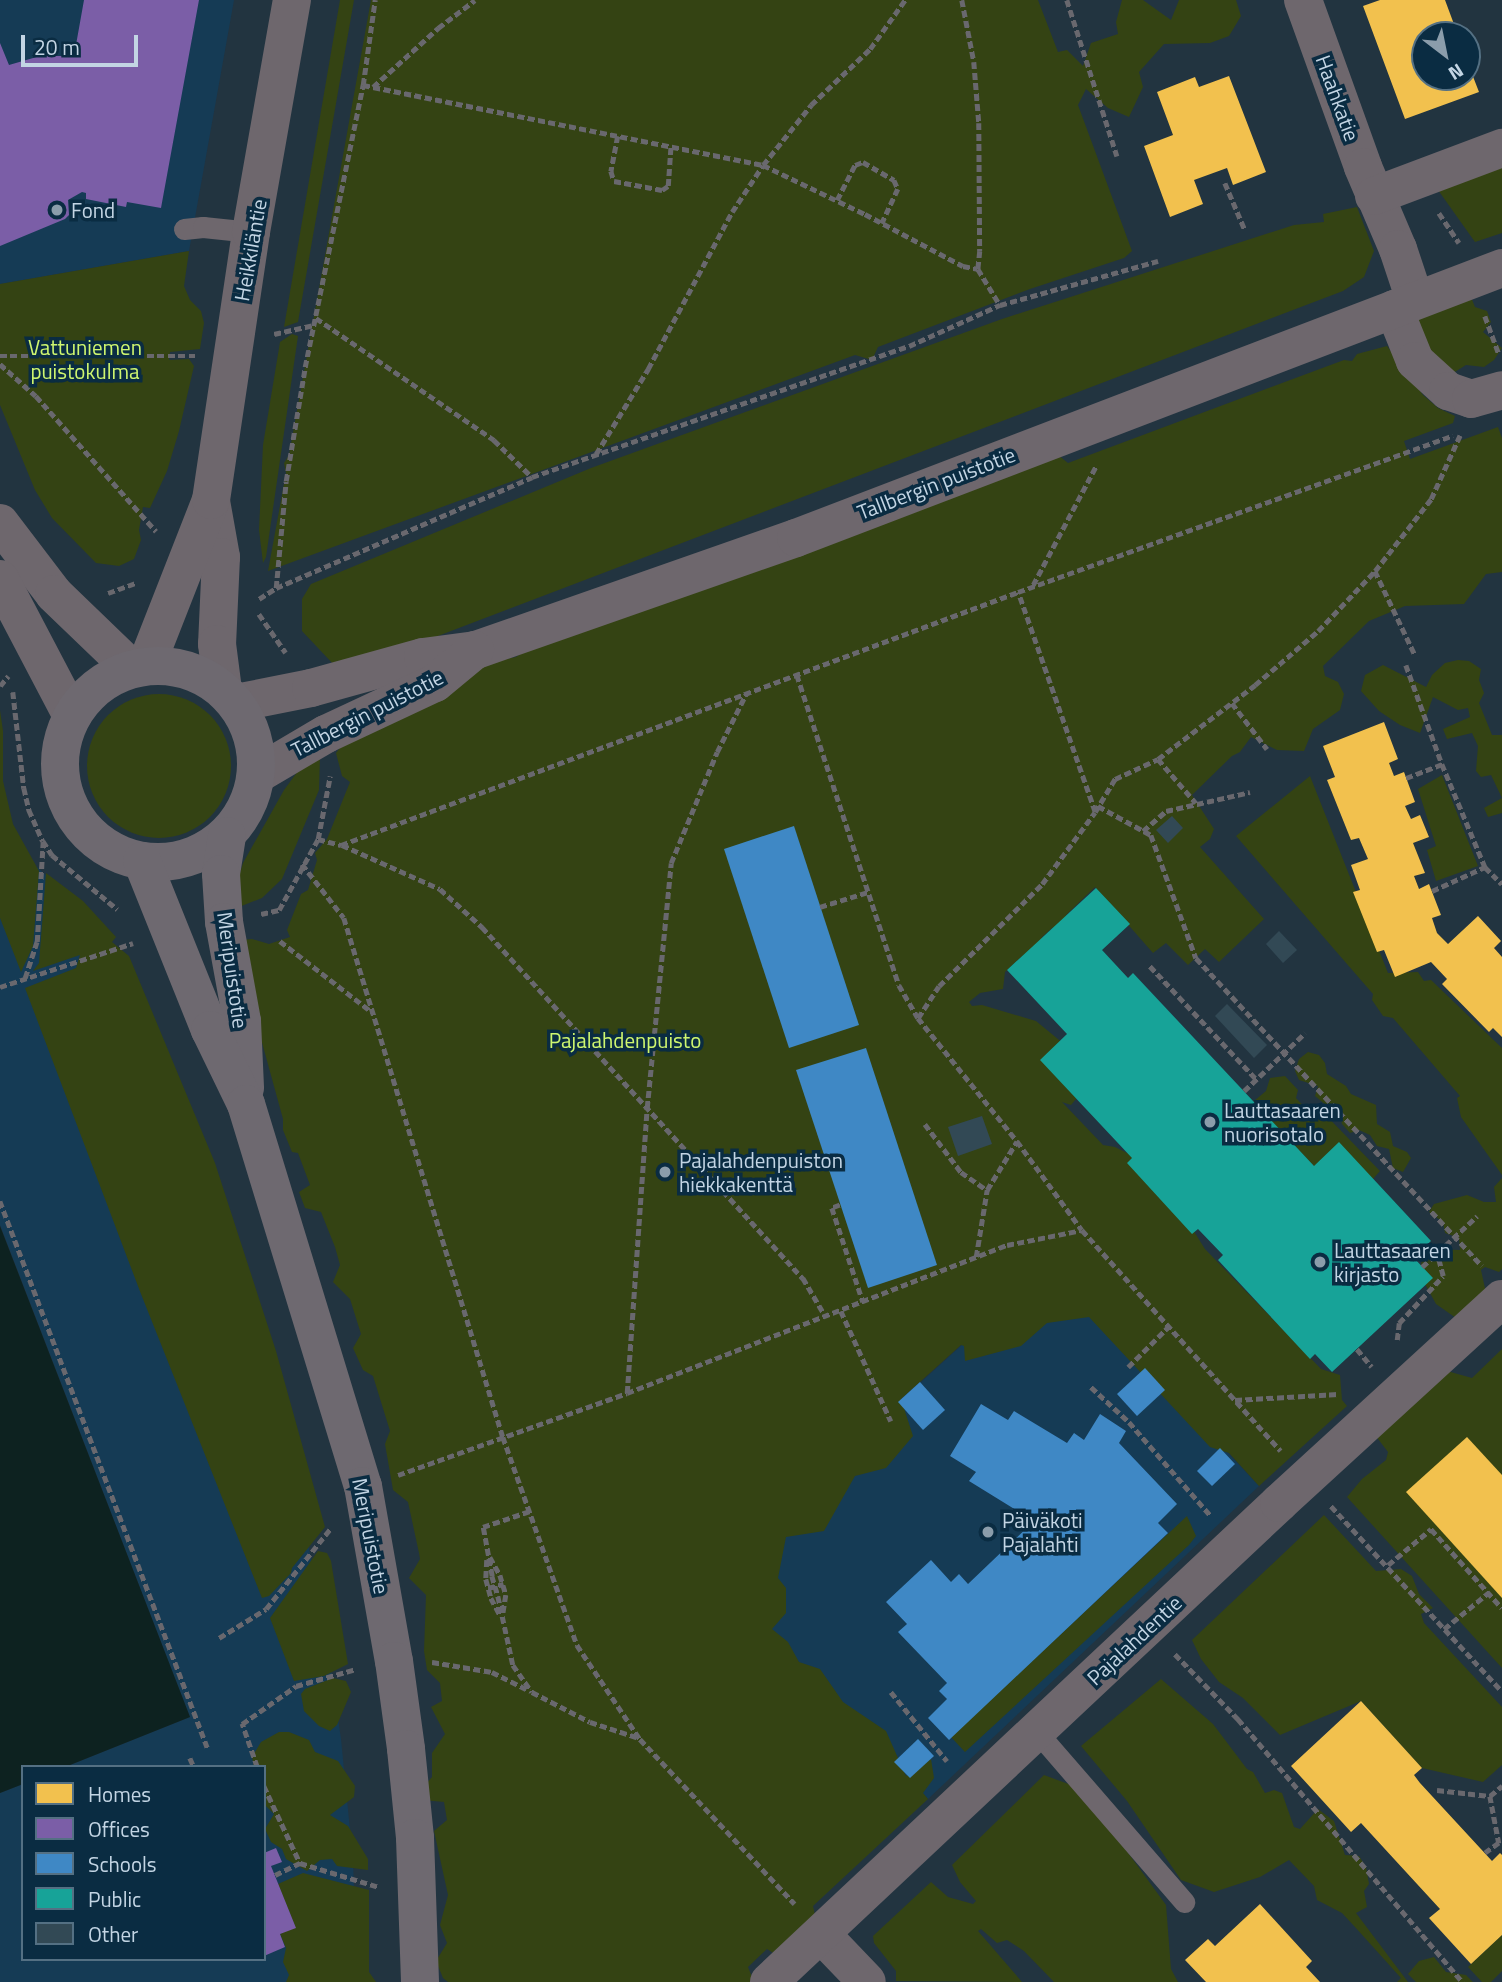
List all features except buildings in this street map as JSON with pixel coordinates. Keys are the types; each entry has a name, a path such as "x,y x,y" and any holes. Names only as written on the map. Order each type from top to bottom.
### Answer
{"main road":[{"path":"139,668 180,668 210,680 230,697 253,737 256,775 247,808 227,836 212,847 188,858 161,863 127,858 99,843 77,821 69,807 60,777 61,745 72,716 86,697 104,682 139,668"},
{"name":"Meripuistotie","path":"227,836 221,874 224,922 242,1021 246,1104"},
{"name":"Meripuistotie","path":"142,861 210,1030 246,1104 363,1486 405,1749 415,1838 420,1982"}],"street":[{"name":"Heikkiläntie","path":"139,668 211,500 251,232 292,0"},
{"name":"Haahkatie","path":"1303,0 1374,196"},
{"path":"1502,148 1374,196 1398,249 1404,304 1415,361 1448,391 1471,399 1502,390"},
{"name":"Tallbergin puistotie","path":"230,697 311,688 423,657 476,650 796,538 1502,268"},
{"name":"Heikkiläntie","path":"211,500 220,557 217,644 230,697"},
{"path":"0,523 54,594 139,668"},
{"path":"0,579 72,716"},
{"name":"Tallbergin puistotie","path":"256,775 326,734 435,683 476,650"},
{"name":"Pajalahdentie","path":"769,1982 1307,1479 1496,1287"},
{"path":"821,1934 867,1982"}],"lane":[{"path":"184,229 203,227 251,232"},
{"path":"1037,1732 1184,1902"}],"path":[{"path":"276,588 286,481 314,325 363,85 375,0"},
{"path":"373,87 475,0"},
{"path":"596,455 648,369 732,212 763,165 811,105 870,49 905,0"},
{"path":"962,0 974,62 979,122 978,269 1000,305"},
{"path":"1067,0 1116,156"},
{"path":"363,85 763,165 882,223 963,267 978,269"},
{"path":"618,136 611,171 614,181 662,190 668,186 671,148"},
{"path":"836,200 855,165 863,162 894,180 898,189 882,223"},
{"path":"1226,183 1245,230"},
{"path":"1432,203 1460,244"},
{"path":"311,688 252,604 276,588 532,477 909,346 1000,305 1158,261"},
{"path":"1482,307 1502,361"},
{"path":"316,318 494,440 532,477"},
{"path":"268,336 314,325"},
{"path":"0,356 206,357"},
{"path":"0,364 36,396 159,534"},
{"path":"341,845 1018,592 1462,432 1431,499 1375,571 1318,631 1232,703 1158,759 1115,779 1097,809 1042,884 939,986 918,1017"},
{"path":"1032,587 1099,461"},
{"path":"1375,571 1415,655"},
{"path":"102,598 111,591 136,583 145,586"},
{"path":"1018,592 1097,809 1151,835 1196,957 1455,1237 1496,1287"},
{"path":"1406,665 1442,764 1485,867 1502,884"},
{"path":"10,673 24,788 29,810 43,841 52,855 123,915"},
{"path":"797,675 899,985 918,1017 1017,1141 1082,1230 1502,1690"},
{"path":"627,1393 647,1108 671,863 717,752 746,693"},
{"path":"1232,703 1267,749"},
{"path":"1158,759 1196,803"},
{"path":"279,910 317,839 330,787 330,763"},
{"path":"1406,778 1442,764"},
{"path":"1143,831 1166,811 1250,792"},
{"path":"317,839 341,845 440,889 482,927 803,1278 826,1317"},
{"path":"25,978 37,942 43,841"},
{"path":"302,864 344,918 503,1437 577,1645 640,1739 821,1934"},
{"path":"1432,891 1485,867"},
{"path":"820,906 869,892"},
{"path":"0,987 144,940"},
{"path":"280,941 373,1012"},
{"path":"1150,966 1256,1079"},
{"path":"1244,1091 1305,1034"},
{"path":"925,1124 961,1172 987,1190"},
{"path":"976,1257 987,1190 1017,1141"},
{"path":"0,1200 208,1749"},
{"path":"840,1205 832,1208 863,1302"},
{"path":"1422,1267 1477,1216"},
{"path":"398,1475 627,1393 1007,1245 1082,1230"},
{"path":"1395,1349 1399,1323 1443,1276 1437,1253"},
{"path":"841,1311 891,1421"},
{"path":"1128,1367 1169,1326"},
{"path":"1357,1349 1379,1375"},
{"path":"1091,1387 1129,1422 1218,1525"},
{"path":"1235,1400 1348,1394"},
{"path":"530,1511 483,1527 513,1665 532,1692"},
{"path":"219,1638 266,1609 336,1522 338,1536"},
{"path":"1388,1566 1431,1529 1502,1608"},
{"path":"487,1552 506,1594 503,1619"},
{"path":"487,1552 488,1588 503,1619"},
{"path":"488,1588 503,1584"},
{"path":"1444,1629 1488,1593"},
{"path":"1170,1649 1238,1719 1262,1751 1463,1982"},
{"path":"355,1656 359,1681"},
{"path":"431,1662 492,1672 590,1722 640,1739"},
{"path":"256,1765 242,1724 296,1686 357,1669"},
{"path":"891,1692 951,1765"},
{"path":"190,1758 193,1765"},
{"path":"1437,1790 1490,1796 1502,1786"},
{"path":"266,1790 300,1863"},
{"path":"1485,1853 1499,1843 1490,1796"},
{"path":"275,1875 300,1863 379,1887"},
{"path":"379,1874 379,1901"}],"shaded area":[{"path":"0,0 234,0 189,251 0,284"},
{"path":"0,781 4,805 25,856 87,913 301,1509 325,1628 341,1739 353,1860 357,1982 0,1982 0,1793 21,1785 21,1961 266,1961 266,1765 70,1765 190,1717 0,1225"},
{"path":"0,1226 190,1717 70,1765 21,1765 21,1785 0,1793"},
{"name":"Päiväkoti Pajalahti","path":"1051,1264 1259,1486 928,1799 719,1577 887,1413"}],"green space":[{"path":"340,0 354,0 298,322 284,327"},
{"path":"371,0 1038,0 1058,52 1067,50 1083,66 1091,43 1118,34 1116,22 1122,0 1143,0 1171,20 1179,0 1236,0 1241,16 1229,36 1210,43 1164,44 1139,72 1143,87 1129,117 1108,108 1086,89 1078,105 1132,251 1124,258 1030,289 878,347 872,360 855,355 268,571 286,473 284,463 289,455"},
{"path":"1502,167 1502,233 1475,242 1438,190"},
{"path":"1357,207 1374,251 1364,277 1343,291 409,647 335,666 302,631 302,599 311,584 591,468 1002,319 1294,225 1324,222 1323,214"},
{"name":"Vattuniemen puistokulma","path":"189,251 184,286 190,300 201,311 204,323 200,349 170,352 169,360 189,359 194,366 179,431 167,471 150,508 143,507 139,530 141,540 134,559 119,566 96,563 52,518 35,490 0,405 0,284"},
{"path":"1468,290 1475,307 1487,311 1491,322 1483,332 1502,348 1494,360 1484,367 1466,365 1450,375 1415,334 1423,299"},
{"path":"292,334 298,336 263,563 259,530 263,445 280,342"},
{"name":"Pajalahdenpuisto","path":"1387,346 1423,395 1438,408 1455,416 1453,423 1404,441 1410,459 1498,427 1502,438 1502,572 1486,574 1464,604 1405,606 1369,621 1323,666 1325,676 1338,682 1344,694 1340,710 1313,729 1304,751 1277,750 1251,737 1240,752 1232,756 1192,795 1214,829 1210,839 1200,847 1264,919 1219,962 1205,949 1188,965 1166,943 1153,953 1095,887 1066,915 1065,923 1052,928 1042,937 1040,947 1021,957 1005,972 1003,989 980,993 969,1002 972,1006 982,1005 1036,1021 1081,1058 1081,1093 1071,1105 1062,1102 1103,1145 1115,1147 1153,1166 1205,1249 1321,1369 1340,1375 1342,1400 1347,1406 1259,1486 1229,1453 1210,1447 1089,1317 1047,1323 1021,1346 965,1361 964,1346 961,1345 901,1399 913,1436 886,1468 855,1476 824,1531 786,1537 778,1578 786,1588 786,1613 772,1629 788,1642 799,1662 820,1669 843,1702 886,1731 906,1776 931,1759 934,1778 923,1793 928,1799 813,1906 815,1915 778,1956 767,1949 748,1967 754,1982 448,1982 443,1978 436,1961 447,1943 440,1925 448,1895 434,1831 447,1820 444,1802 423,1800 426,1784 432,1777 432,1753 445,1734 431,1707 442,1701 440,1683 427,1670 424,1651 426,1595 409,1578 420,1559 419,1553 408,1502 393,1490 385,1444 390,1431 373,1376 363,1370 353,1348 361,1334 350,1299 333,1282 340,1265 335,1247 321,1212 305,1208 299,1192 310,1185 298,1153 292,1152 283,1130 283,1119 255,1017 241,940 252,939 269,944 290,937 287,930 301,894 308,890 317,860 315,853 327,839 350,782 342,776 336,753 354,729 431,673 516,657 540,639 1058,455 1068,463 1344,360 1352,361 1357,354"},
{"path":"1469,661 1481,669 1479,680 1484,693 1479,703 1492,735 1502,735 1502,798 1491,775 1481,777 1476,771 1478,746 1472,733 1447,739 1443,729 1470,717 1468,708 1458,710 1433,697 1420,733 1400,725 1379,711 1361,691 1365,675 1383,665 1426,687 1432,675 1445,663"},
{"path":"159,694 187,699 210,715 226,738 231,766 226,794 210,817 187,833 159,838 131,833 108,817 92,794 87,766 92,738 108,715 131,699"},
{"path":"0,710 3,731 3,781 13,824 39,871 33,946 21,972 0,918"},
{"path":"320,756 319,790 282,879 262,898 239,907 239,876 243,863 284,790 298,771"},
{"path":"1442,775 1478,866 1436,881 1427,850 1436,846 1418,789"},
{"path":"1310,776 1388,973 1418,972 1424,981 1431,980 1502,1048 1502,1175 1461,1117 1457,1098 1460,1096 1393,1018 1383,1016 1372,1000 1373,994 1236,836"},
{"path":"1502,798 1502,813 1488,817 1484,808"},
{"path":"46,873 83,901 116,937 112,942 129,956 215,1163 276,1351 325,1527 292,1568 291,1573 269,1596 262,1598 141,1294 25,988 76,968 80,955 33,971 39,963"},
{"path":"1308,1052 1319,1055 1325,1063 1327,1074 1346,1086 1351,1094 1376,1105 1377,1124 1390,1132 1393,1146 1407,1152 1411,1158 1403,1172 1393,1168 1389,1149 1377,1146 1370,1135 1359,1130 1350,1133 1342,1124 1339,1109 1327,1106 1315,1096 1318,1086 1299,1080 1295,1071 1299,1059"},
{"path":"1285,1076 1298,1090 1296,1098 1309,1112 1317,1106 1380,1171 1373,1179 1314,1166 1277,1127 1269,1127 1266,1114 1254,1101 1266,1091 1270,1078"},
{"path":"1502,1178 1502,1269 1499,1272 1485,1267 1481,1270 1486,1293 1456,1318 1436,1304 1420,1275 1422,1257 1433,1249 1460,1250 1459,1238 1445,1233 1443,1222 1429,1212 1434,1204 1467,1195 1484,1202 1496,1202 1494,1187"},
{"path":"1502,1349 1502,1668 1347,1497 1362,1479 1386,1460 1388,1452 1375,1435 1440,1369 1472,1378"},
{"path":"1324,1515 1376,1571 1401,1569 1412,1576 1419,1594 1433,1608 1421,1614 1424,1623 1502,1707 1502,1765 1483,1782 1422,1768 1361,1701 1280,1735 1243,1698 1219,1682 1201,1659 1192,1640"},
{"path":"1187,1516 1196,1536 1189,1545 965,1752 951,1737"},
{"path":"318,1551 327,1553 331,1561 348,1664 324,1676 294,1681 270,1618"},
{"path":"333,1678 346,1681 351,1692 337,1725 330,1731 319,1726 304,1711 301,1694 305,1689"},
{"path":"1161,1679 1213,1724 1247,1769 1253,1772 1265,1793 1274,1790 1282,1793 1294,1827 1300,1829 1318,1809 1334,1821 1345,1855 1359,1856 1366,1867 1369,1884 1364,1891 1367,1907 1356,1913 1408,1982 1397,1982 1401,1978 1342,1913 1317,1900 1314,1886 1289,1860 1260,1877 1214,1892 1181,1880 1127,1801 1081,1746"},
{"path":"279,1732 289,1732 309,1740 315,1752 338,1761 355,1786 354,1797 330,1815 348,1826 368,1859 368,1870 337,1866 332,1859 320,1860 307,1871 286,1859 282,1849 271,1842 266,1827 274,1814 266,1806 266,1765 254,1765 252,1757 261,1742"},
{"path":"1044,1775 1071,1785 1126,1850 1166,1905 1171,1969 1178,1982 1054,1982 1024,1951 1007,1940 997,1943 981,1929 978,1931 1022,1982 896,1981 896,1971 874,1943 873,1936 931,1882 948,1897 973,1904 976,1901 960,1882 952,1865"},
{"path":"303,1873 369,1890 369,1972 376,1982 286,1982 289,1975 283,1962 286,1948 280,1934 295,1926 278,1884"},
{"path":"1502,1935 1502,1971 1491,1982 1482,1982 1468,1967"},
{"path":"1434,1957 1446,1972 1466,1975 1473,1982 1416,1982 1408,1974 1419,1961"}],"place":[{"name":"Fond","path":"57,210"},
{"name":"Lauttasaaren nuorisotalo","path":"1210,1122"},
{"name":"Pajalahdenpuiston hiekkakenttä","path":"665,1172"},
{"name":"Lauttasaaren kirjasto","path":"1320,1262"},
{"name":"Päiväkoti Pajalahti","path":"988,1532"}]}
